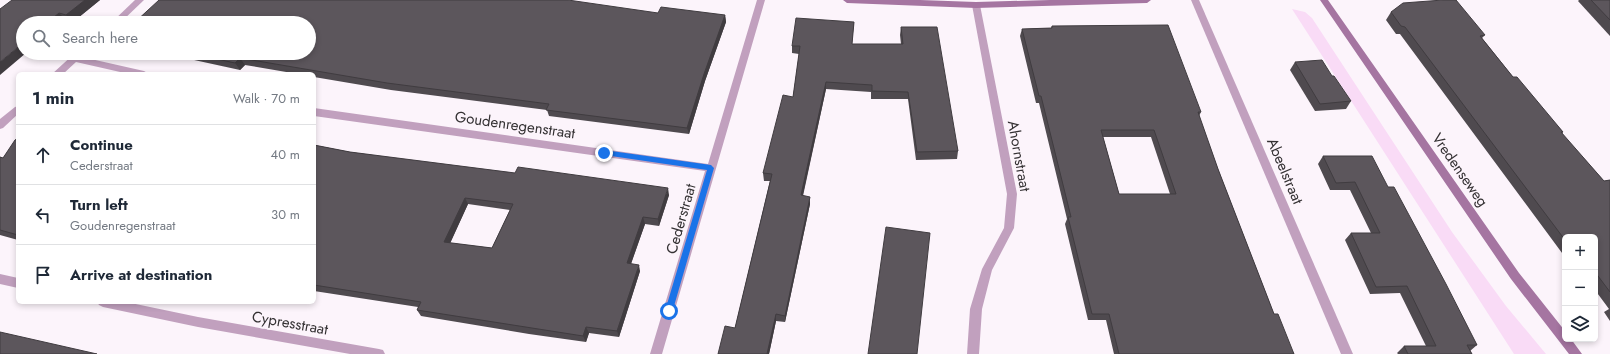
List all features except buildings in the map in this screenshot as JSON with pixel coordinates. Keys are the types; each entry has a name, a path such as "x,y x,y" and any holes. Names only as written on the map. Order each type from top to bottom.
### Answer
{"main road":[{"path":"847,0 976,5 1147,0"},
{"name":"Vredenseweg","path":"1324,0 1515,276 1576,354"}],"street":[{"path":"122,16 140,0"},
{"name":"Cederstraat","path":"656,354 761,0"},
{"name":"Abeelstraat","path":"1195,0 1347,354"},
{"name":"Ahornstraat","path":"973,354 976,309 987,270 1009,228 1012,194 976,5"},
{"path":"60,72 74,60"},
{"path":"93,60 137,72"},
{"path":"0,125 16,111"},
{"name":"Goudenregenstraat","path":"316,112 711,168"},
{"path":"0,278 16,282"},
{"name":"Cypresstraat","path":"112,304 198,322 379,354"}],"shaded area":[{"path":"1292,9 1305,12 1312,18 1452,232 1506,306 1546,354 1514,354"}],"route":[{"path":"604,153 711,168 669,311"}]}
